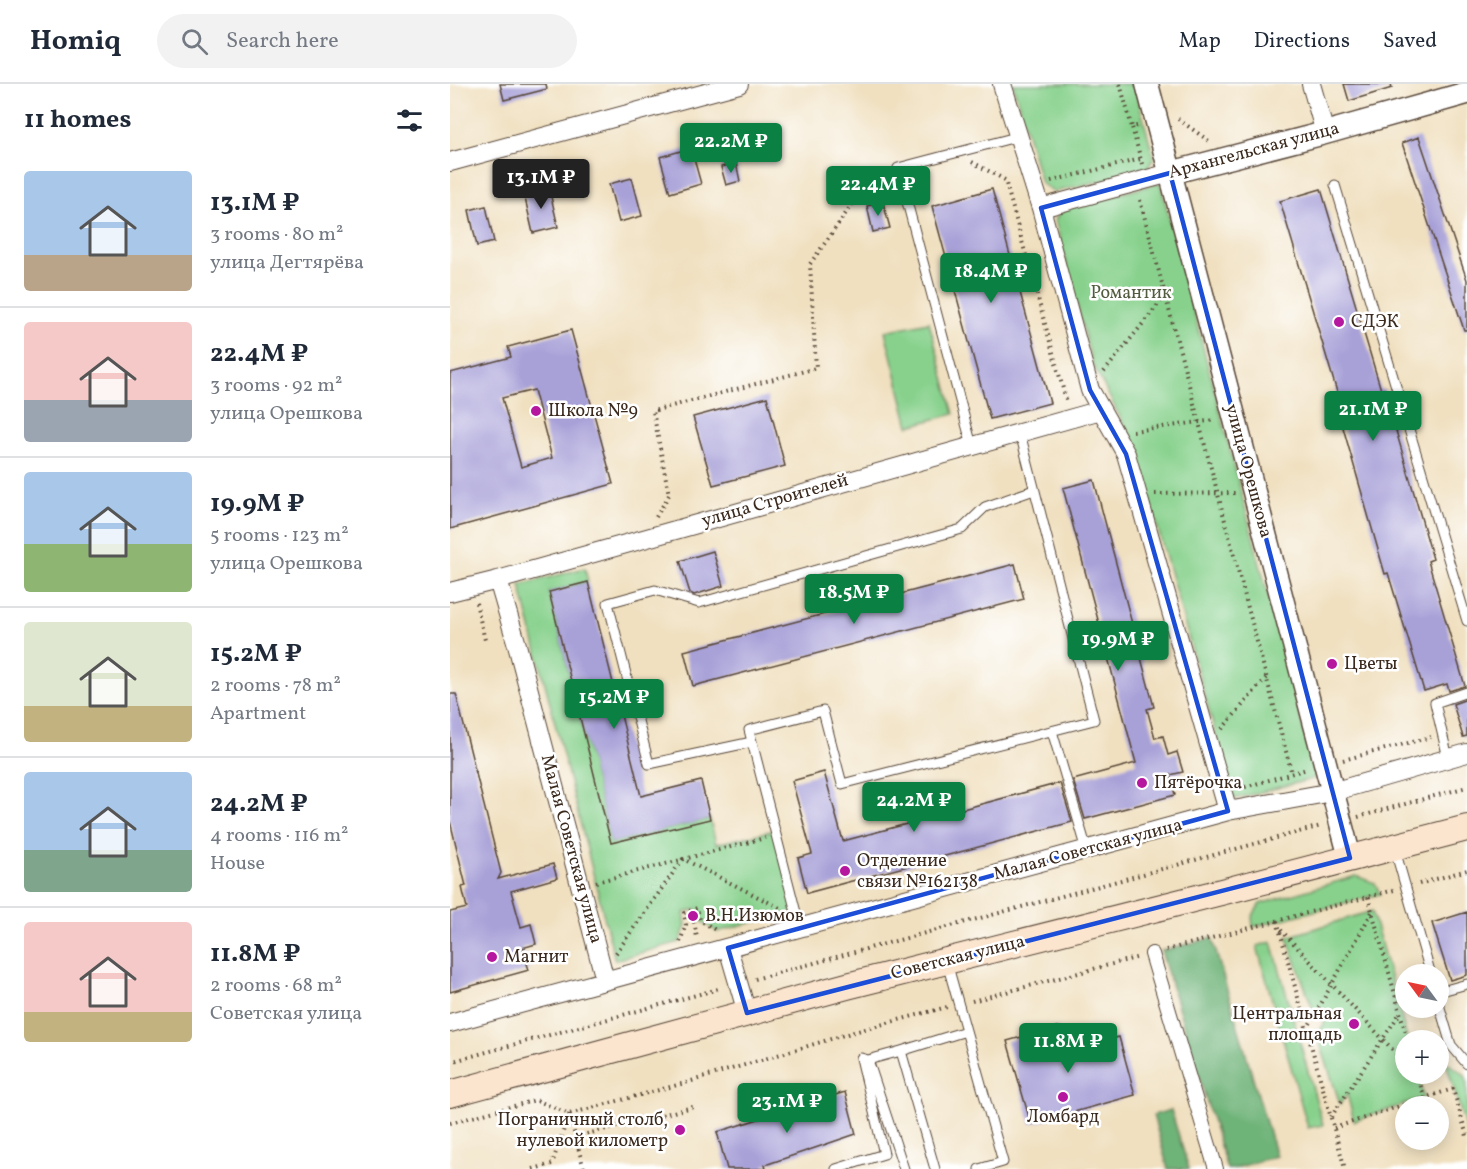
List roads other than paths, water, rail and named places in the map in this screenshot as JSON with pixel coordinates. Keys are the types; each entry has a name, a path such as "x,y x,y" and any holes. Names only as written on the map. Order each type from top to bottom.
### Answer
{"main road":[{"name":"Советская улица","path":"450,1094 847,986 1467,828"}],"street":[{"path":"450,162 739,84"},
{"path":"1002,84 1041,208 1090,390 1126,454 1226,802"},
{"name":"улица Орешкова","path":"1147,84 1350,858"},
{"path":"1311,84 1325,133"},
{"name":"Архангельская улица","path":"1041,208 1467,93"},
{"name":"улица Строителей","path":"450,592 1101,410"},
{"name":"Малая Советская улица","path":"498,580 605,980"},
{"name":"Малая Советская улица","path":"450,1023 1087,850 1226,802 1332,792 1467,753"},
{"path":"728,948 747,1013"},
{"path":"1152,954 1216,1169"}],"lane":[{"path":"972,446 898,168 1020,136"},
{"path":"863,188 901,181"},
{"path":"1335,185 1467,621"},
{"path":"800,928 749,730 824,711 842,784 1094,720 1020,433"},
{"path":"752,742 649,764 609,603 656,590 699,603 962,529 986,507 1034,490"},
{"path":"1448,758 1434,703 1467,692"},
{"path":"1052,731 1087,850"},
{"path":"1395,848 1428,964"},
{"path":"947,961 1003,1162 979,1169"},
{"path":"1449,989 1467,984"},
{"path":"1443,1018 1451,1045 1467,1064"},
{"path":"836,1169 884,1154 861,1058 868,1060 966,1031"},
{"path":"901,1051 934,1169"},
{"path":"868,1060 904,1169"}],"place":[{"name":"СДЭК","path":"1339,322"},
{"name":"Школа №9","path":"536,411"},
{"name":"Цветы","path":"1332,664"},
{"name":"Пятёрочка","path":"1142,783"},
{"name":"Отделение связи №162138","path":"845,871"},
{"name":"В.Н.Изюмов","path":"693,916"},
{"name":"Магнит","path":"492,957"},
{"name":"Центральная площадь","path":"1354,1024"},
{"name":"Ломбард","path":"1063,1097"},
{"name":"Пограничный столб, нулевой километр","path":"680,1130"}],"park label":[{"name":"Романтик","path":"1131,293"}]}
